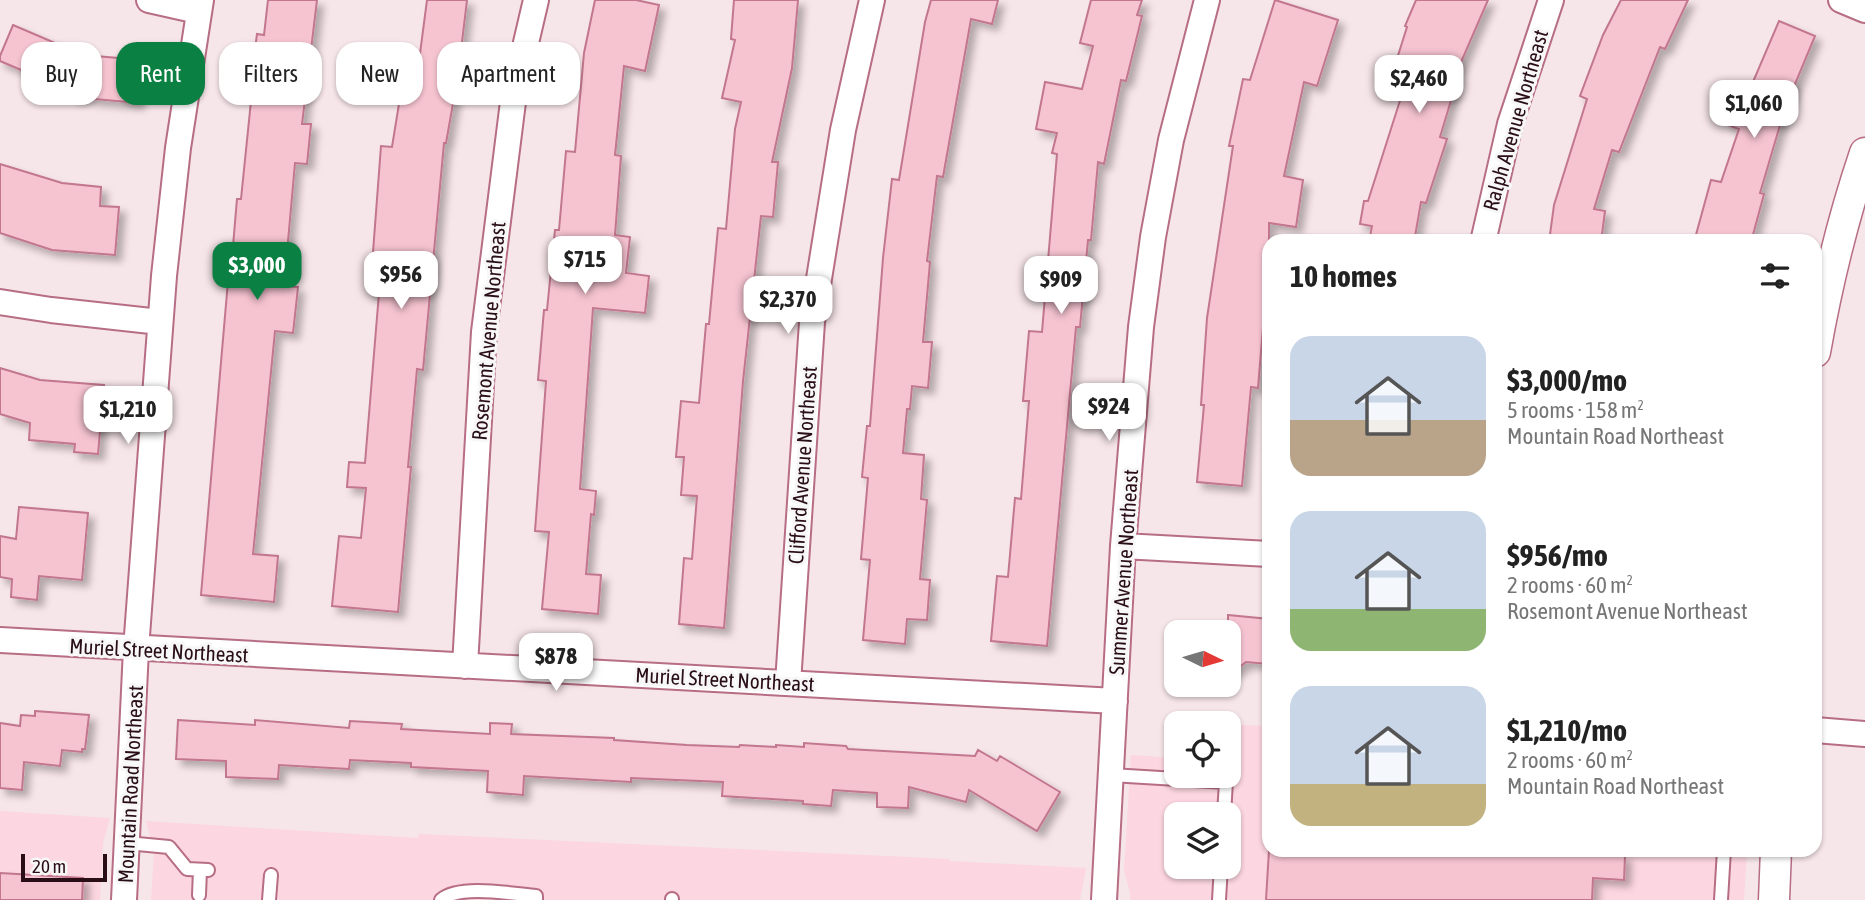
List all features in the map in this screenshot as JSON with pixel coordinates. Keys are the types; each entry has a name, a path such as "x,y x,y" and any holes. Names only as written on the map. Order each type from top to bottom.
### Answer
{"street":[{"path":"149,0 200,6"},
{"name":"Rosemont Avenue Northeast","path":"465,666 484,332 514,94 536,0"},
{"name":"Clifford Avenue Northeast","path":"788,683 812,322 843,130 872,0"},
{"name":"Summer Avenue Northeast","path":"1104,900 1123,546 1141,327 1153,237 1171,140 1208,0"},
{"name":"Ralph Avenue Northeast","path":"1485,234 1510,124 1551,0"},
{"path":"1841,0 1865,10"},
{"name":"Mountain Road Northeast","path":"124,900 136,649 160,322 178,148 200,6"},
{"path":"1822,312 1845,212 1865,153"},
{"path":"0,302 160,322"},
{"path":"1123,546 1262,554"},
{"name":"Muriel Street Northeast","path":"0,640 1115,701"},
{"path":"1822,731 1865,734"},
{"path":"1774,900 1776,857"}],"lane":[{"path":"1111,775 1226,782 1225,802"},
{"path":"127,843 169,847 187,869 204,870 199,895"},
{"path":"1721,900 1724,857"},
{"path":"269,900 271,875"},
{"path":"1219,900 1220,879"},
{"path":"441,900 447,894 468,891 536,895 536,900"}],"shaded area":[{"path":"1241,725 1262,726 1262,857 1747,857 1744,900 1130,900 1124,870 1131,755 1164,757 1164,788 1241,788"},
{"path":"0,811 110,818 103,843 100,900 0,900"},
{"path":"146,821 418,838 419,834 1086,868 1080,900 151,900 154,853"}],"building":[{"path":"268,0 317,0 312,42 256,42 257,34 264,35"},
{"path":"427,0 467,0 462,42 437,42 437,105 453,105 444,143 423,370 417,369 398,612 332,606 339,536 361,538 366,488 347,487 349,462 365,463 379,293 370,292 381,146 392,147 399,105 423,105 422,42"},
{"path":"595,0 636,0 659,5 645,71 624,66 615,155 621,156 615,235 630,237 626,273 649,276 645,313 593,308 580,489 596,491 594,515 591,514 586,574 601,575 598,614 542,609 549,532 535,531 546,381 538,380 544,310 547,310 555,230 559,230 566,151 575,152 584,53"},
{"path":"734,0 798,0 792,68 772,162 778,162 773,217 761,216 743,381 724,628 679,624 684,558 692,559 697,496 681,495 684,457 676,457 681,401 699,403 718,228 726,229 735,129 741,102 722,98 735,40 731,39"},
{"path":"931,0 998,0 992,24 971,19 943,177 937,176 927,261 930,262 923,342 932,342 928,388 912,386 903,453 924,455 921,499 927,500 920,579 930,580 927,620 907,619 905,644 863,640 870,560 861,559 868,478 862,477 867,426 870,426 892,179 899,180"},
{"path":"1091,0 1142,0 1137,15 1142,16 1126,81 1121,80 1104,164 1098,162 1080,327 1076,327 1047,646 991,641 997,576 1008,577 1015,498 1021,499 1029,401 1023,401 1029,331 1042,332 1057,154 1052,153 1057,133 1036,129 1045,82 1082,89 1093,46 1080,43"},
{"path":"1275,0 1338,20 1317,86 1304,82 1284,176 1303,180 1296,227 1269,223 1269,234 1262,234 1262,339 1258,388 1251,387 1242,486 1197,482 1204,405 1201,405 1207,318 1233,146 1229,146 1243,79 1250,80"},
{"path":"1416,0 1488,0 1455,76 1458,77 1440,137 1447,139 1426,203 1421,202 1415,234 1370,234 1372,226 1360,224 1364,201 1368,201 1404,88 1389,84 1407,27 1405,26"},
{"path":"1621,0 1688,0 1665,49 1660,47 1619,152 1612,150 1594,209 1605,211 1602,234 1550,234 1554,205 1587,99 1580,96 1603,35"},
{"path":"1779,21 1815,36 1785,108 1760,193 1764,194 1753,234 1696,234 1711,180 1721,182 1739,129 1725,124 1736,92 1747,96"},
{"path":"13,25 53,42 21,42 21,70 0,61"},
{"path":"102,57 116,58 116,101 102,100"},
{"path":"251,105 304,105 302,124 311,124 307,164 295,163 284,286 298,287 293,333 275,331 253,554 278,556 274,602 201,595 228,281 237,199 241,199"},
{"path":"0,164 62,183 101,187 100,206 119,207 115,255 52,250 0,233"},
{"path":"0,368 40,380 104,385 98,454 74,452 75,444 29,440 30,423 0,414"},
{"path":"19,507 88,513 82,580 39,576 37,600 11,597 12,579 0,577 0,536 16,539"},
{"path":"1228,615 1262,618 1262,663 1246,662 1241,666 1241,620 1228,620"},
{"path":"35,711 89,715 85,749 82,749 82,752 62,750 60,766 24,762 22,790 0,788 0,723 20,726 21,715 35,716"},
{"path":"178,720 255,725 255,720 349,728 350,721 402,724 401,729 490,734 490,723 512,724 511,734 614,738 687,745 804,747 804,743 846,746 848,749 975,756 978,750 997,761 1000,756 1060,792 1037,831 969,790 966,802 909,787 908,808 877,807 877,793 833,790 831,806 803,804 803,801 722,796 723,782 631,778 631,782 524,776 523,795 487,792 488,771 411,767 411,763 350,760 349,769 279,765 278,779 226,777 226,761 176,759"},
{"path":"1269,857 1625,857 1624,880 1593,878 1592,900 1266,900"},
{"path":"0,873 83,878 82,900 0,900"}]}
